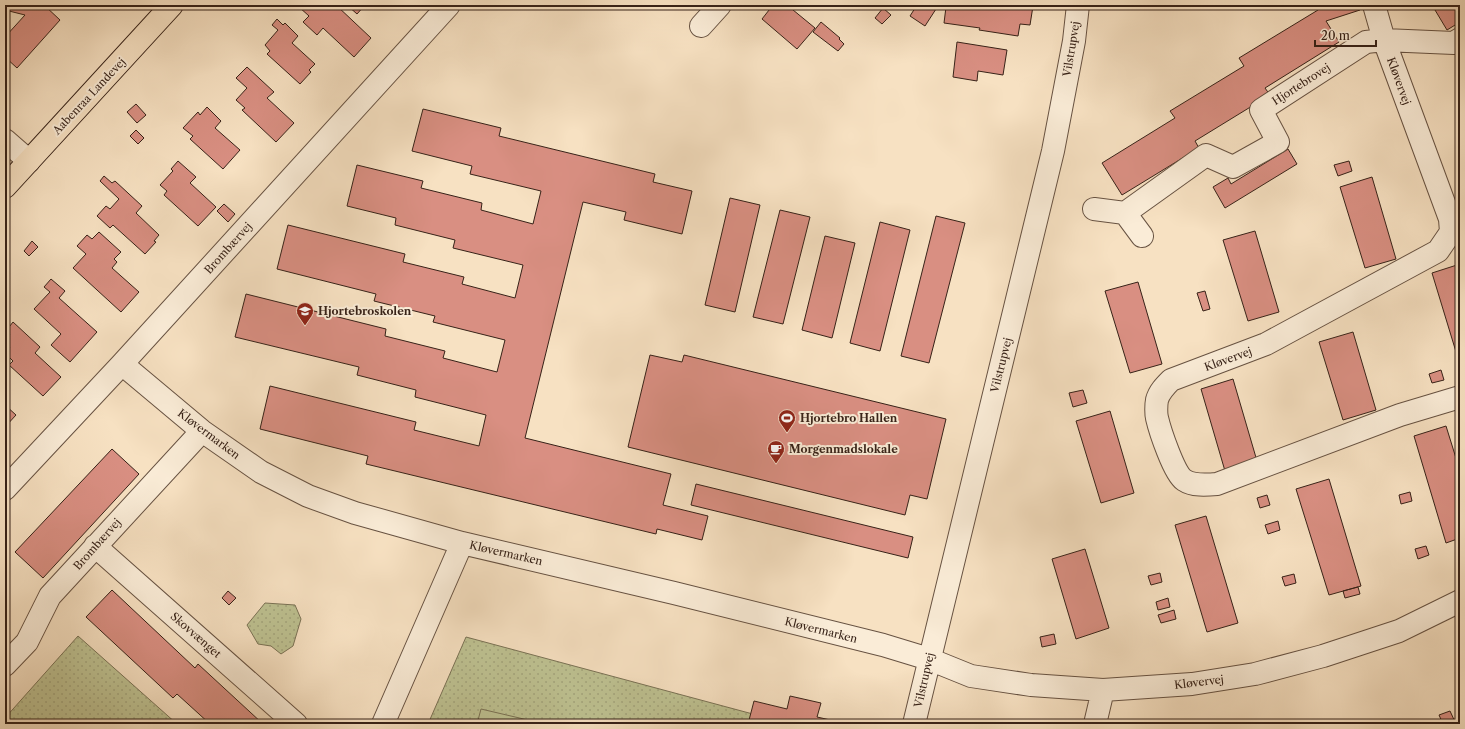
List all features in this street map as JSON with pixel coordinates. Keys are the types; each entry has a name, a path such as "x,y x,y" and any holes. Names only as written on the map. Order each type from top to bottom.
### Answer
{"main road":[{"name":"Aabenraa Landevej","path":"5,187 172,5"}],"street":[{"name":"Brombærvej","path":"5,489 122,364 449,5"},
{"path":"701,26 720,5"},
{"name":"Vilstrupvej","path":"914,724 1053,151 1074,41 1078,5"},
{"path":"1374,5 1384,40"},
{"name":"Hjortebrovej","path":"1126,213 1206,154 1233,167 1278,142 1261,110 1366,42 1384,40 1454,42 1460,39"},
{"name":"Kløvervej","path":"1384,40 1450,219 1451,232 1438,251 1266,344 1171,380 1162,389 1157,401 1157,417 1174,467 1183,480 1205,485 1217,484 1400,415 1460,397"},
{"path":"5,140 29,161"},
{"path":"1094,209 1126,213 1142,236"},
{"name":"Kløvermarken","path":"122,364 202,431 261,472 308,496 355,513 462,543 674,593 883,645 929,659"},
{"name":"Brombærvej","path":"5,665 27,642 50,596 202,431"},
{"path":"383,724 462,543"},
{"name":"Skovvænget","path":"95,546 296,724"},
{"name":"Kløvervej","path":"929,659 971,676 1031,685 1103,690 1192,684 1254,674 1323,656 1399,631 1460,601"},
{"path":"1095,724 1103,690"}],"green space":[{"path":"265,603 295,605 301,619 293,646 281,654 271,646 258,644 247,625"},
{"path":"78,636 177,724 5,724 5,718"},
{"path":"466,637 790,724 428,724"},
{"path":"481,709 545,724 477,724"}],"building":[{"path":"6,5 44,5 60,20 17,68 5,57 5,37 25,15 5,10"},
{"path":"300,5 336,5 371,38 354,57 323,28 317,35 303,22 309,16 299,7"},
{"path":"347,5 365,5 357,14"},
{"path":"773,5 787,5 815,28 797,49 762,19"},
{"path":"917,5 930,5 936,9 925,26 910,16"},
{"path":"969,5 1033,6 1030,25 1020,24 1018,36 979,30 980,28 944,23 946,7 960,9 961,6 969,7"},
{"path":"1317,5 1358,5 1360,10 1326,21 1339,42 1265,88 1270,95 1195,141 1199,148 1122,195 1102,163 1175,118 1170,111 1244,66 1239,58 1318,10"},
{"path":"1432,5 1460,5 1460,22 1447,30"},
{"path":"883,8 891,15 882,24 875,18"},
{"path":"277,19 283,25 285,23 298,36 292,43 315,64 309,70 311,72 300,84 267,54 270,51 265,45 278,30 272,25"},
{"path":"821,22 840,38 839,39 844,44 838,51 813,32"},
{"path":"957,42 1007,50 1003,75 978,71 977,81 953,77"},
{"path":"247,67 274,92 267,98 294,123 276,142 242,110 245,108 236,100 247,88 236,78"},
{"path":"136,104 146,115 137,123 127,112"},
{"path":"207,107 221,121 215,128 240,150 223,169 190,139 193,136 183,128 198,112 200,115"},
{"name":"Hjortebroskolen","path":"423,109 501,128 499,136 655,174 653,182 692,191 682,234 624,220 626,212 583,202 525,438 671,474 663,505 708,516 702,540 657,529 656,534 366,464 368,456 260,429 270,386 416,422 414,430 479,446 486,415 415,397 416,390 357,375 359,367 235,337 246,294 386,329 385,336 445,351 443,358 497,372 505,340 433,322 435,316 374,301 376,294 277,269 288,225 405,254 403,262 464,277 462,284 515,298 523,265 453,248 455,240 395,225 396,218 347,206 357,165 423,181 421,188 482,203 481,210 533,224 541,191 470,174 472,166 412,151"},
{"path":"136,130 144,138 138,144 130,136"},
{"path":"1288,149 1297,164 1225,208 1213,187 1228,178 1231,184"},
{"path":"178,161 196,177 190,183 216,207 198,226 164,195 167,191 160,185 173,171 171,169"},
{"path":"1349,161 1352,171 1338,176 1334,165"},
{"path":"104,176 112,183 115,181 142,206 136,213 159,235 154,241 156,242 145,254 113,225 110,228 97,216 106,206 110,209 119,199 100,181"},
{"path":"1372,177 1396,259 1365,268 1340,187"},
{"path":"730,198 760,205 735,312 705,305"},
{"path":"224,204 235,214 228,222 217,211"},
{"path":"780,210 810,217 783,324 753,317"},
{"path":"936,216 965,223 929,363 901,356"},
{"path":"880,222 910,230 880,351 850,343"},
{"path":"1255,231 1279,312 1248,321 1223,240"},
{"path":"99,232 121,252 114,259 117,262 112,268 139,292 121,312 73,268 86,254 77,246 87,235 92,239"},
{"path":"825,236 855,243 832,338 802,330"},
{"path":"32,241 38,247 29,256 24,251"},
{"path":"1460,264 1460,365 1432,273"},
{"path":"51,279 65,291 59,298 97,332 70,362 51,345 61,334 34,309 50,292 44,287"},
{"path":"1138,282 1162,364 1130,373 1105,291"},
{"path":"1205,291 1210,309 1203,311 1197,293"},
{"path":"13,322 40,347 35,353 61,377 43,396 9,365 13,361 5,353 10,347 5,340 10,334 6,331"},
{"path":"1353,332 1376,410 1343,420 1319,342"},
{"name":"Hjortebro Hallen","path":"650,355 682,362 684,355 946,419 927,499 910,495 905,515 628,447"},
{"path":"1441,370 1444,380 1432,383 1429,374"},
{"path":"1233,379 1257,461 1225,471 1201,389"},
{"path":"1083,390 1087,403 1073,407 1069,393"},
{"path":"5,405 16,415 5,427"},
{"path":"1110,411 1134,493 1101,503 1076,421"},
{"path":"1446,426 1460,471 1460,538 1446,543 1414,436"},
{"path":"112,449 139,474 43,578 15,552"},
{"path":"1329,479 1361,586 1329,595 1296,489"},
{"path":"696,484 913,537 908,558 691,505"},
{"path":"1410,492 1412,501 1401,504 1399,495"},
{"path":"1267,495 1270,505 1260,508 1257,498"},
{"path":"1206,516 1238,623 1207,632 1175,525"},
{"path":"1278,521 1280,530 1268,534 1265,525"},
{"path":"1426,546 1429,555 1418,559 1415,549"},
{"path":"1085,549 1109,628 1076,639 1052,559"},
{"path":"1160,573 1162,582 1151,585 1148,576"},
{"path":"1294,574 1296,583 1285,586 1282,577"},
{"path":"1358,587 1360,594 1345,598 1343,591"},
{"path":"112,590 195,668 198,664 263,724 210,724 177,694 173,698 86,617"},
{"path":"228,591 236,598 229,605 222,598"},
{"path":"1168,598 1170,607 1158,610 1156,602"},
{"path":"1174,610 1176,619 1161,623 1158,615"},
{"path":"1054,634 1056,644 1042,647 1040,637"},
{"path":"790,696 821,703 817,717 848,724 748,724 754,701 787,709"},
{"path":"1450,711 1456,724 1443,724 1439,715"}],"place":[{"name":"Hjortebroskolen","path":"305,326"},
{"name":"Hjortebro Hallen","path":"787,433"},
{"name":"Morgenmadslokale","path":"776,464"}]}
